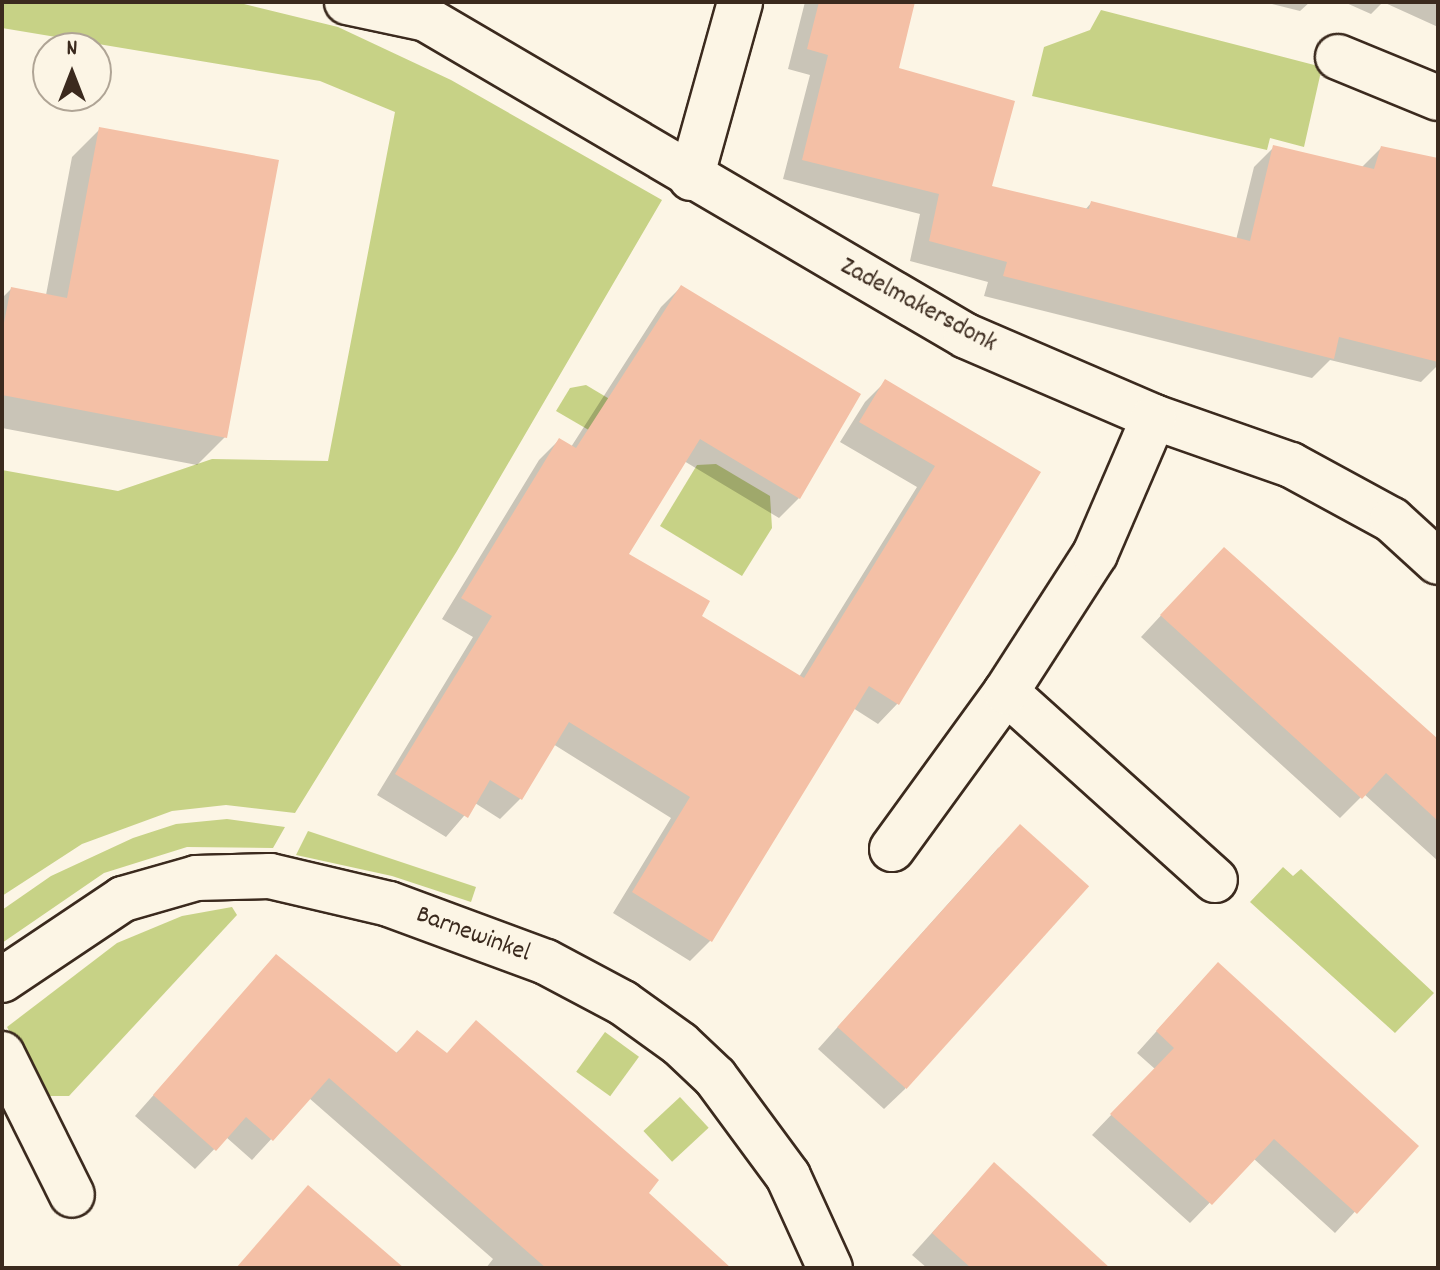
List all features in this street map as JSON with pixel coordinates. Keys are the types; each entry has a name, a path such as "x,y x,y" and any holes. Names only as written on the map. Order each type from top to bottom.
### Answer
{"street":[{"name":"Zadelmakersdonk","path":"347,2 426,19 691,178 966,336 1154,417 1291,465 1392,520 1438,562"},
{"path":"691,178 740,2"},
{"path":"1338,57 1438,98"},
{"path":"892,849 1006,692 1095,554 1154,417"},
{"path":"1006,692 1215,880"},
{"name":"Barnewinkel","path":"2,980 123,899 196,878 270,876 389,904 546,962 623,1003 680,1044 715,1077 788,1176 830,1268"},
{"path":"2,1054 72,1195"}],"green space":[{"path":"2,2 236,2 338,27 451,80 662,200 457,551 295,813 226,805 172,811 82,844 2,896 2,470 118,491 212,459 328,461 395,112 320,81 112,46 112,32 32,33 2,28"},
{"path":"1101,10 1322,67 1304,147 1270,138 1267,150 1032,96 1044,47 1090,30"},
{"path":"586,385 680,441 673,479 556,411 570,388"},
{"path":"716,464 770,496 772,528 742,576 660,526 697,465"},
{"path":"227,819 285,827 273,848 187,847 104,873 2,943 2,910 51,876 133,838 176,824"},
{"path":"308,831 476,887 471,902 392,876 296,855"},
{"path":"1283,867 1293,876 1301,869 1434,993 1395,1033 1250,902"},
{"path":"232,907 237,915 69,1096 43,1096 7,1027 117,943 182,916"},
{"path":"605,1032 639,1057 610,1096 576,1072"},
{"path":"680,1097 709,1128 672,1162 643,1131"}],"building":[{"path":"819,2 915,2 899,68 1015,101 992,186 1089,209 1091,201 1250,241 1273,145 1374,169 1381,146 1438,158 1438,362 1339,337 1334,359 1003,276 1007,262 929,241 939,194 802,160 828,55 807,49"},
{"path":"99,127 279,160 227,438 2,395 2,333 11,287 67,298"},
{"path":"681,285 861,394 800,499 700,439 629,554 710,601 702,616 804,678 935,466 859,422 885,379 1041,472 899,705 869,686 712,942 632,892 690,797 569,722 522,800 490,780 468,818 395,774 492,616 461,598 559,438 576,448"},
{"path":"1224,547 1438,739 1438,821 1386,773 1362,799 1160,615"},
{"path":"1020,824 1089,886 906,1089 837,1027"},
{"path":"276,954 397,1053 417,1030 447,1053 476,1020 659,1180 649,1193 731,1268 546,1268 329,1078 273,1141 246,1117 216,1151 153,1095"},
{"path":"1218,962 1419,1146 1357,1214 1274,1139 1212,1205 1110,1114 1174,1048 1156,1031"},
{"path":"994,1162 1110,1268 971,1268 932,1233"},
{"path":"308,1185 404,1268 236,1268"}]}
